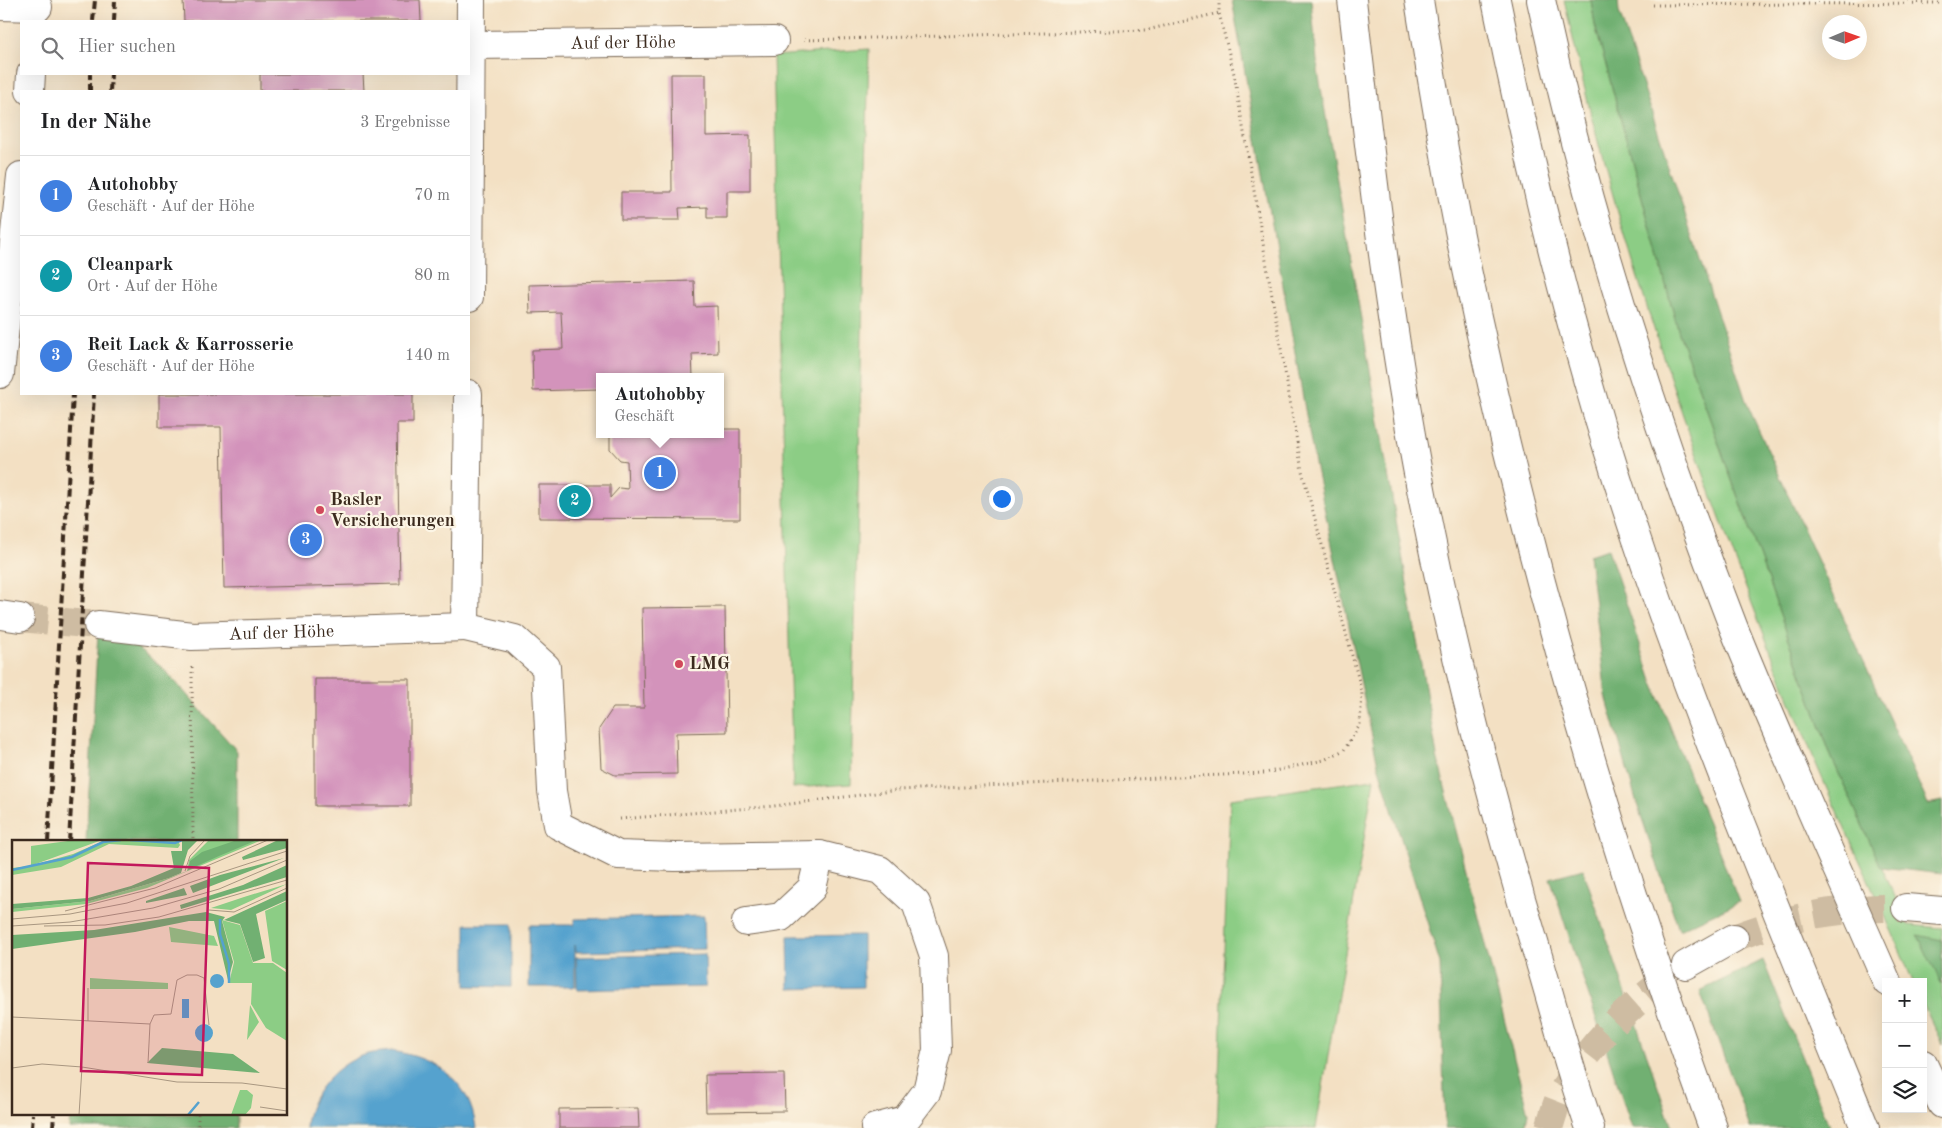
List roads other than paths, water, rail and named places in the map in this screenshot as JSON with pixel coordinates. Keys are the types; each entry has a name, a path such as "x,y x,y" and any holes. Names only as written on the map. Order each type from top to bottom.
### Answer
{"main road":[{"path":"470,213 472,0"},
{"path":"1352,0 1372,179 1395,334 1422,494 1441,586 1479,751 1504,844 1590,1128"},
{"path":"1419,0 1463,252 1526,529 1579,721 1626,878 1713,1128"},
{"path":"1496,0 1538,195 1562,290 1638,545 1735,808 1865,1128"},
{"path":"1541,0 1554,63 1595,220 1644,374 1702,543 1734,627 1802,791 1885,978"},
{"path":"0,6 38,9"},
{"name":"Auf der Höhe","path":"472,45 774,41"},
{"path":"30,90 32,75"},
{"path":"0,374 20,185"},
{"path":"465,627 468,395"},
{"name":"Auf der Höhe","path":"98,625 192,636 465,627 515,638 546,667 552,791 558,825 618,855 675,857 820,855"},
{"path":"746,922 781,917 812,888 820,855 880,870 916,903 934,956 936,1050 927,1091 905,1120 875,1128"},
{"path":"1906,908 1942,911"},
{"path":"1686,965 1734,938"},
{"path":"1925,1068 1942,1104"}],"water":[{"path":"704,916 705,949 576,952 575,945 575,987 529,987 529,925 574,925 575,919"},
{"path":"466,924 511,924 511,987 466,986"},
{"path":"863,935 863,987 789,989 788,936"},
{"path":"705,954 706,987 577,990 576,957"},
{"path":"392,1051 423,1059 448,1074 467,1097 476,1128 306,1128 312,1104 318,1092 335,1072 356,1058 371,1053"}],"tunnel":[{"path":"20,618 98,625"},
{"path":"1734,938 1777,923 1819,914 1861,909 1906,908"},
{"path":"1549,1128 1562,1092 1599,1040 1646,994 1680,969"}],"railway":[{"path":"93,20 95,0"},
{"path":"114,20 115,0"},
{"path":"90,75 90,90"},
{"path":"110,90 111,75"},
{"path":"48,840 73,395"},
{"path":"69,840 94,395"},
{"path":"32,1128 33,1116"},
{"path":"53,1128 54,1116"}],"place":[{"name":"Autohobby","path":"660,473"},
{"name":"Cleanpark","path":"575,501"},
{"name":"Basler Versicherungen","path":"320,510"},
{"name":"Reit Lack & Karrosserie","path":"306,540"},
{"name":"LMG","path":"679,664"}]}
